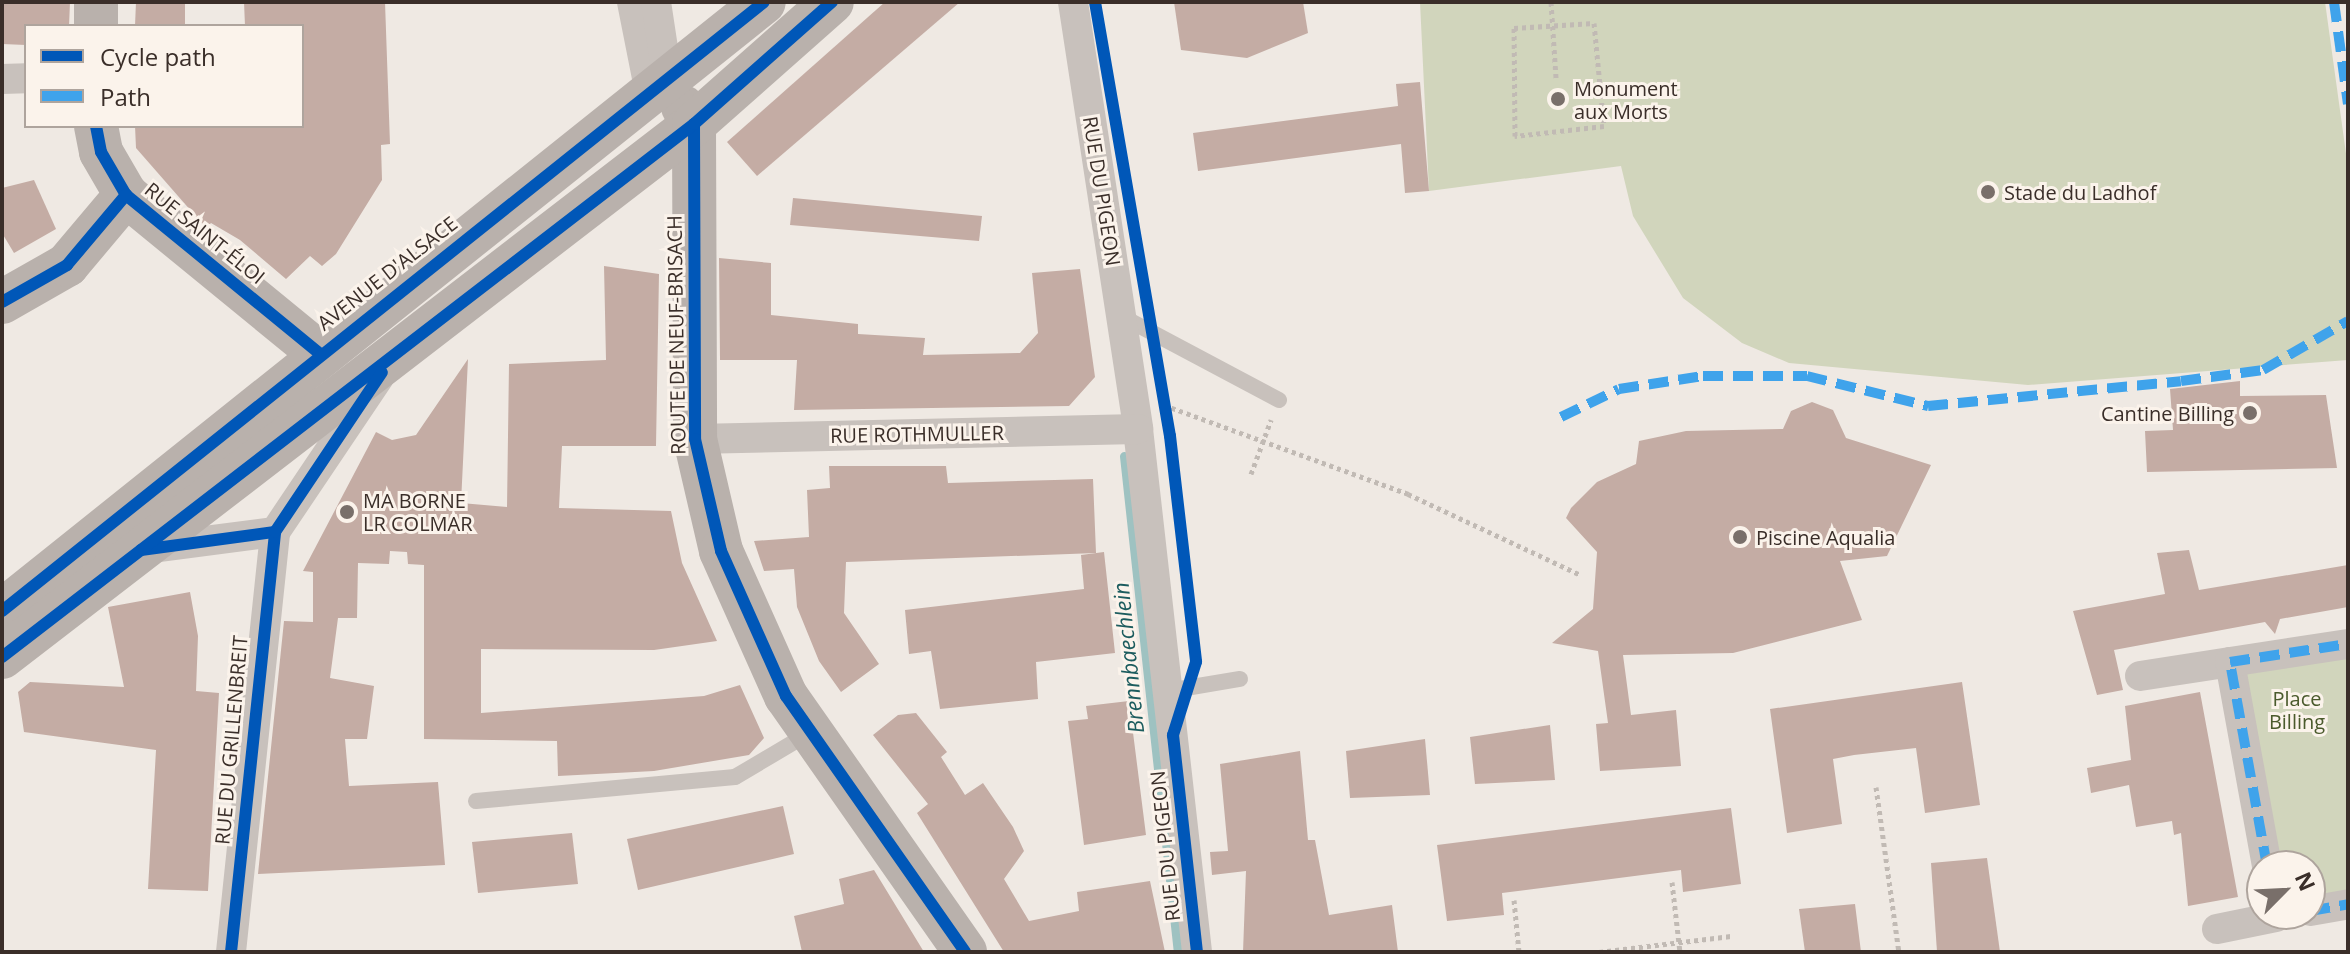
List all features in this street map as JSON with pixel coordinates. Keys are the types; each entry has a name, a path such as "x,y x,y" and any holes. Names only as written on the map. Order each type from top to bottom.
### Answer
{"main road":[{"path":"96,2 96,24"},
{"name":"AVENUE D'ALSACE","path":"2,611 318,352 764,2"},
{"path":"2,657 133,552 358,395 391,358 688,138 832,2"},
{"path":"659,87 688,138"},
{"name":"RUE SAINT-ÉLOI","path":"96,128 101,152 126,195 318,352"},
{"name":"ROUTE DE NEUF-BRISACH","path":"688,138 695,439 713,524 744,613 812,731 965,952"},
{"path":"2,302 67,265 126,195"}],"street":[{"path":"632,2 659,87"},
{"path":"656,2 659,87"},
{"name":"RUE DU PIGEON","path":"1073,2 1138,429 1197,952"},
{"path":"2,79 24,78"},
{"name":"AVENUE D'ALSACE","path":"318,352 358,395"},
{"path":"133,552 275,532 358,395"},
{"name":"RUE ROTHMULLER","path":"695,439 1138,429"},
{"name":"RUE DU GRILLENBREIT","path":"231,952 275,532"},
{"path":"2140,676 2348,644"},
{"path":"2230,662 2264,850"},
{"path":"2326,908 2348,904"},
{"path":"2217,929 2246,923"}],"lane":[{"path":"1121,316 1279,400"},
{"path":"1168,691 1240,679"},
{"path":"476,801 735,777 812,731"}],"path":[{"path":"1551,2 1556,78"},
{"path":"1594,23 1604,126 1515,136 1514,28 1553,25 1594,23"},
{"path":"1163,391 1167,421"},
{"path":"1133,394 1408,494 1579,574"},
{"path":"1251,474 1279,400"},
{"path":"1876,787 1899,952"},
{"path":"1672,882 1680,952"},
{"path":"1514,900 1519,952"},
{"path":"1599,952 1731,936"}],"green space":[{"name":"Stade du Ladhof","path":"1420,2 2325,2 2348,168 2348,360 2028,385 1789,363 1742,343 1683,298 1633,216 1621,166 1429,191"},
{"name":"Place Billing","path":"2348,649 2348,895 2326,899 2326,850 2272,850 2244,673"}],"building":[{"path":"2,2 70,2 69,24 24,24 24,45 2,44"},
{"path":"136,2 185,2 185,24 135,24"},
{"path":"244,2 385,2 390,144 381,145 382,180 336,254 322,266 310,256 286,279 240,240 211,223 206,228 136,148 135,128 304,128 304,24 245,24"},
{"path":"885,2 960,2 757,176 727,142"},
{"path":"1174,2 1303,2 1308,33 1247,58 1181,50"},
{"path":"1420,82 1429,191 1405,193 1401,144 1198,171 1193,133 1398,106 1396,84"},
{"path":"34,180 56,229 14,253 2,233 2,188"},
{"path":"793,198 982,216 979,241 790,225"},
{"path":"719,258 771,263 771,315 858,324 858,334 925,338 923,355 1020,353 1038,333 1032,273 1080,269 1095,377 1069,406 794,410 797,360 720,360"},
{"path":"604,266 659,274 656,446 562,446 559,508 671,511 682,563 717,641 654,650 481,649 481,713 704,696 740,685 764,738 749,755 654,771 558,776 557,741 424,739 424,565 408,564 407,552 390,551 389,564 358,563 357,618 338,618 330,678 374,686 367,739 345,739 349,786 438,782 445,865 258,874 284,621 313,622 313,572 303,571 376,432 392,440 416,435 468,359 461,503 507,507 509,364 606,360"},
{"name":"Cantine Billing","path":"2240,381 2240,396 2326,395 2337,468 2147,472 2145,431 2173,430 2170,389"},
{"name":"Piscine Aqualia","path":"1812,402 1833,410 1846,438 1931,465 1887,556 1840,561 1862,620 1733,653 1623,655 1631,715 1676,710 1681,766 1600,771 1596,724 1608,723 1598,651 1552,643 1593,609 1597,552 1566,518 1571,508 1597,482 1636,464 1639,441 1686,431 1783,429 1791,411"},
{"path":"829,466 946,466 948,483 1093,479 1096,553 846,562 844,613 879,664 841,692 819,661 797,607 794,569 764,571 754,541 809,537 807,490 830,488"},
{"path":"2189,550 2199,590 2348,565 2348,607 2280,619 2275,634 2265,622 2114,650 2123,690 2097,695 2073,611 2165,594 2157,553"},
{"path":"1104,552 1115,653 1036,662 1038,699 940,709 931,651 909,654 905,610 1084,589 1081,555"},
{"path":"190,592 198,636 196,691 219,693 208,891 148,889 156,750 24,732 18,692 30,682 124,687 108,607"},
{"path":"1962,682 1980,805 1925,813 1916,748 1854,755 1833,759 1842,824 1787,833 1770,709"},
{"path":"2200,692 2238,897 2188,906 2181,833 2174,835 2172,821 2136,827 2129,785 2091,793 2087,768 2131,760 2125,706"},
{"path":"1129,701 1146,835 1084,845 1068,721 1088,719 1086,706"},
{"path":"916,713 947,752 941,757 965,795 983,783 1013,827 1024,851 1004,879 1029,921 1079,911 1077,892 1150,881 1165,952 1004,952 917,813 928,804 873,735 898,715"},
{"path":"1550,725 1555,780 1475,784 1470,737"},
{"path":"1425,739 1430,795 1350,798 1346,751"},
{"path":"1300,751 1308,840 1315,840 1329,915 1392,905 1398,952 1243,952 1246,871 1212,875 1210,852 1228,851 1220,764"},
{"path":"783,806 794,854 638,890 627,839"},
{"path":"1731,808 1741,884 1683,892 1681,870 1502,893 1504,915 1447,921 1437,845"},
{"path":"572,833 578,884 478,893 472,842"},
{"path":"1987,858 2000,952 1937,952 1931,863"},
{"path":"874,870 924,952 802,952 794,916 844,904 839,879"},
{"path":"1855,904 1861,952 1805,952 1799,909"}],"waterway":[{"name":"Brennbaechlein","path":"1124,456 1178,952"}],"marked path":[{"path":"2334,2 2348,104"},
{"path":"1561,417 1619,389 1703,376 1807,376 1928,406 2181,381 2263,370 2348,321"},
{"path":"2264,850 2230,662 2348,644"},
{"path":"2326,908 2348,904"}],"cycle path":[{"path":"2,611 764,2"},
{"path":"2,657 694,124 832,2"},
{"path":"1095,2 1170,436 1196,662 1173,735 1197,952"},
{"path":"694,124 695,439 721,551 786,696 965,952"},
{"path":"96,128 101,152 126,195 318,352"},
{"path":"2,302 67,265 126,195"},
{"path":"231,952 275,532 382,372"},
{"path":"141,550 275,532"}],"place":[{"name":"Monument aux Morts","path":"1558,99"},
{"name":"Stade du Ladhof","path":"1988,192"},
{"name":"Cantine Billing","path":"2250,413"},
{"name":"MA BORNE LR COLMAR","path":"347,512"},
{"name":"Piscine Aqualia","path":"1740,537"}]}
